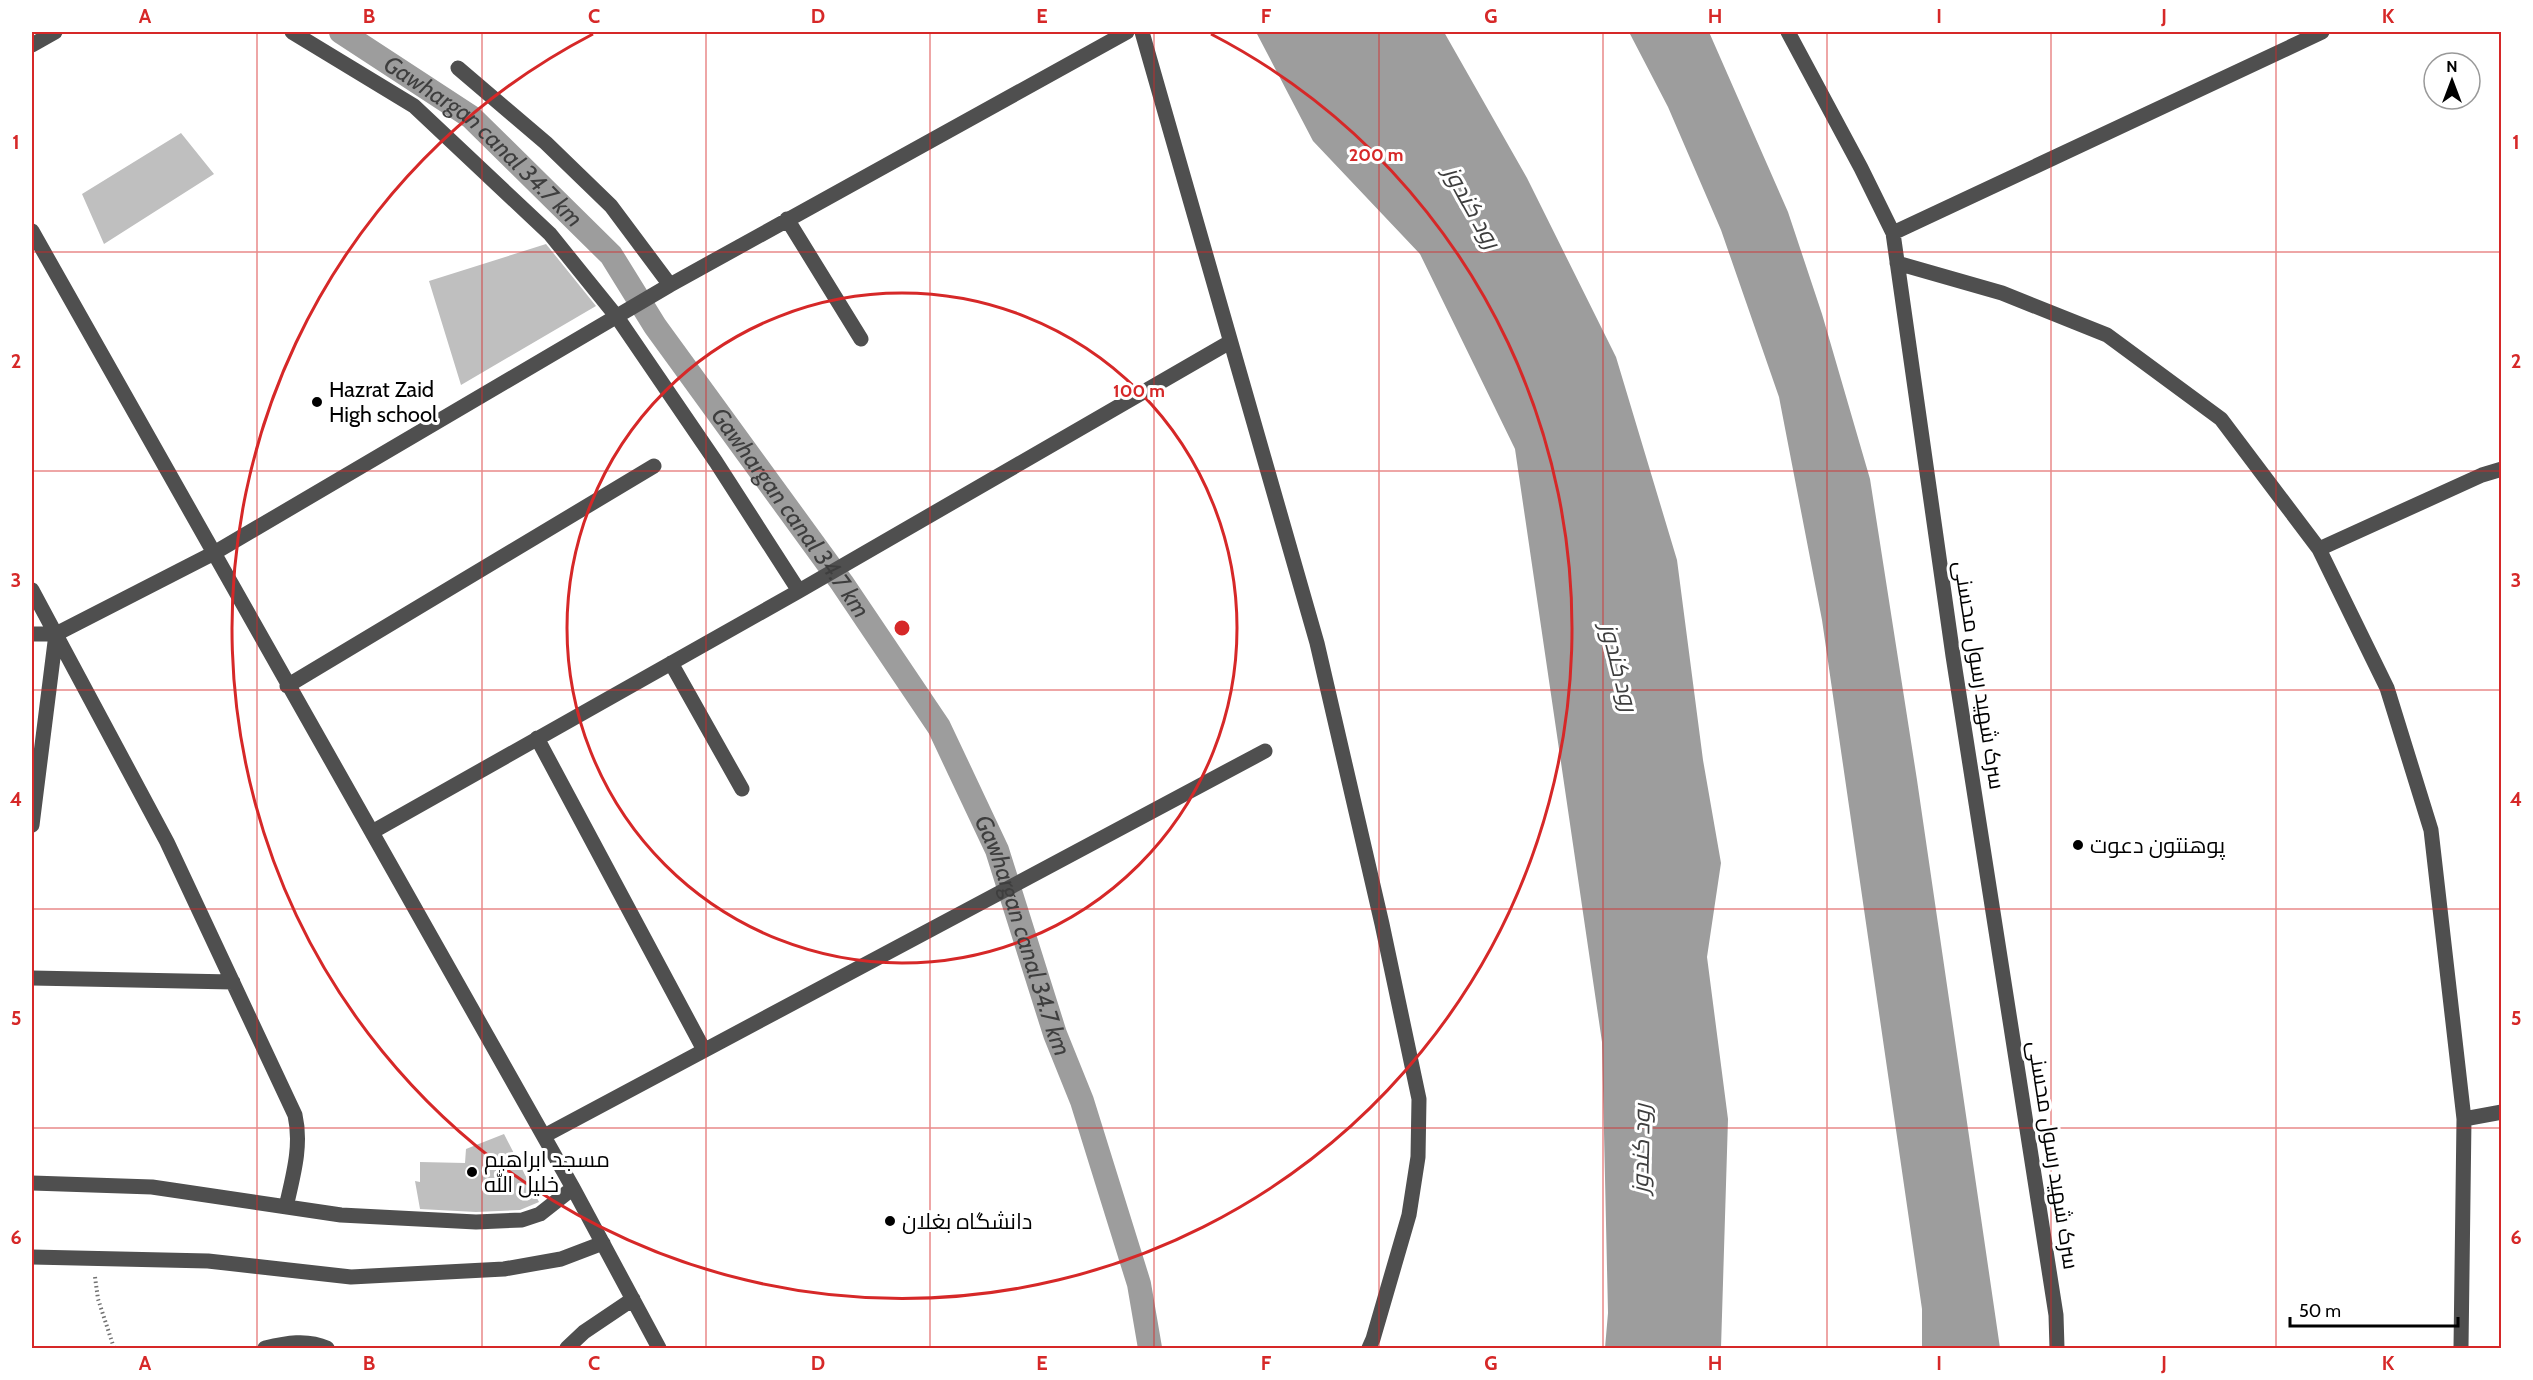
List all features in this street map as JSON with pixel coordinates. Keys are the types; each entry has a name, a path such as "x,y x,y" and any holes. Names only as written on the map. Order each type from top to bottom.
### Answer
{"street":[{"path":"32,45 55,32"},
{"path":"292,32 414,106 550,234 617,317 716,462 799,591"},
{"path":"32,634 56,634 214,553 670,285 1126,32"},
{"path":"1142,32 1317,643 1382,924 1419,1099 1418,1157 1409,1215 1369,1348"},
{"name":"سرک شهید رسول محسنی","path":"1788,32 1862,168 1893,233 1953,656 2056,1315 2057,1348"},
{"path":"1893,233 2322,32"},
{"path":"458,68 546,143 611,206 670,285"},
{"path":"787,219 861,339"},
{"path":"32,231 287,686 573,1188 659,1348"},
{"path":"1897,263 2002,292 2107,335 2221,419 2319,549 2387,688 2431,830 2464,1119 2462,1348"},
{"path":"372,832 799,591 1230,342"},
{"path":"287,686 654,466"},
{"path":"2319,549 2482,475 2502,469"},
{"path":"32,590 167,842 295,1115 298,1149 286,1207"},
{"path":"32,825 56,634"},
{"path":"671,663 741,789"},
{"path":"537,738 704,1050"},
{"path":"544,1137 984,900 1265,752"},
{"path":"32,978 233,982"},
{"path":"2464,1119 2502,1112"},
{"path":"32,1183 152,1187 341,1215 476,1222 522,1220 540,1214 573,1188"},
{"path":"32,1257 208,1261 351,1277 504,1269 561,1259 603,1243"},
{"path":"567,1348 584,1332 633,1299"},
{"path":"265,1348 288,1342 318,1344 327,1348"}],"path":[{"path":"92,1258 98,1299 114,1348"}],"water":[{"name":"رود کندوز","path":"1256,32 1444,32 1527,178 1616,357 1677,560 1703,760 1721,863 1707,957 1728,1119 1721,1348 1605,1348 1608,1313 1602,1042 1515,449 1420,254 1313,141"},
{"path":"1629,32 1709,32 1788,212 1822,314 1870,479 1917,780 2000,1348 1922,1348 1922,1309 1822,620 1779,397 1721,230 1668,107"}],"building":[{"path":"181,133 214,174 104,244 82,194"},
{"path":"546,244 596,306 461,385 429,281"},
{"name":"مسجد ابراهیم خلیل الله","path":"504,1134 539,1202 520,1210 476,1212 420,1209 415,1181 420,1182 420,1162 465,1163 466,1149"}],"waterway":[{"name":"Gawhargan canal 34.7 km","path":"341,32 471,117 611,255 655,326 842,583 939,727 997,850 1055,1034 1082,1101 1139,1284 1150,1348"}],"place":[{"name":"Hazrat Zaid High school","path":"317,402"},
{"name":"پوهنتون دعوت","path":"2078,845"},
{"name":"مسجد ابراهیم خلیل الله","path":"472,1172"},
{"name":"دانشگاه بغلان","path":"890,1221"}]}
